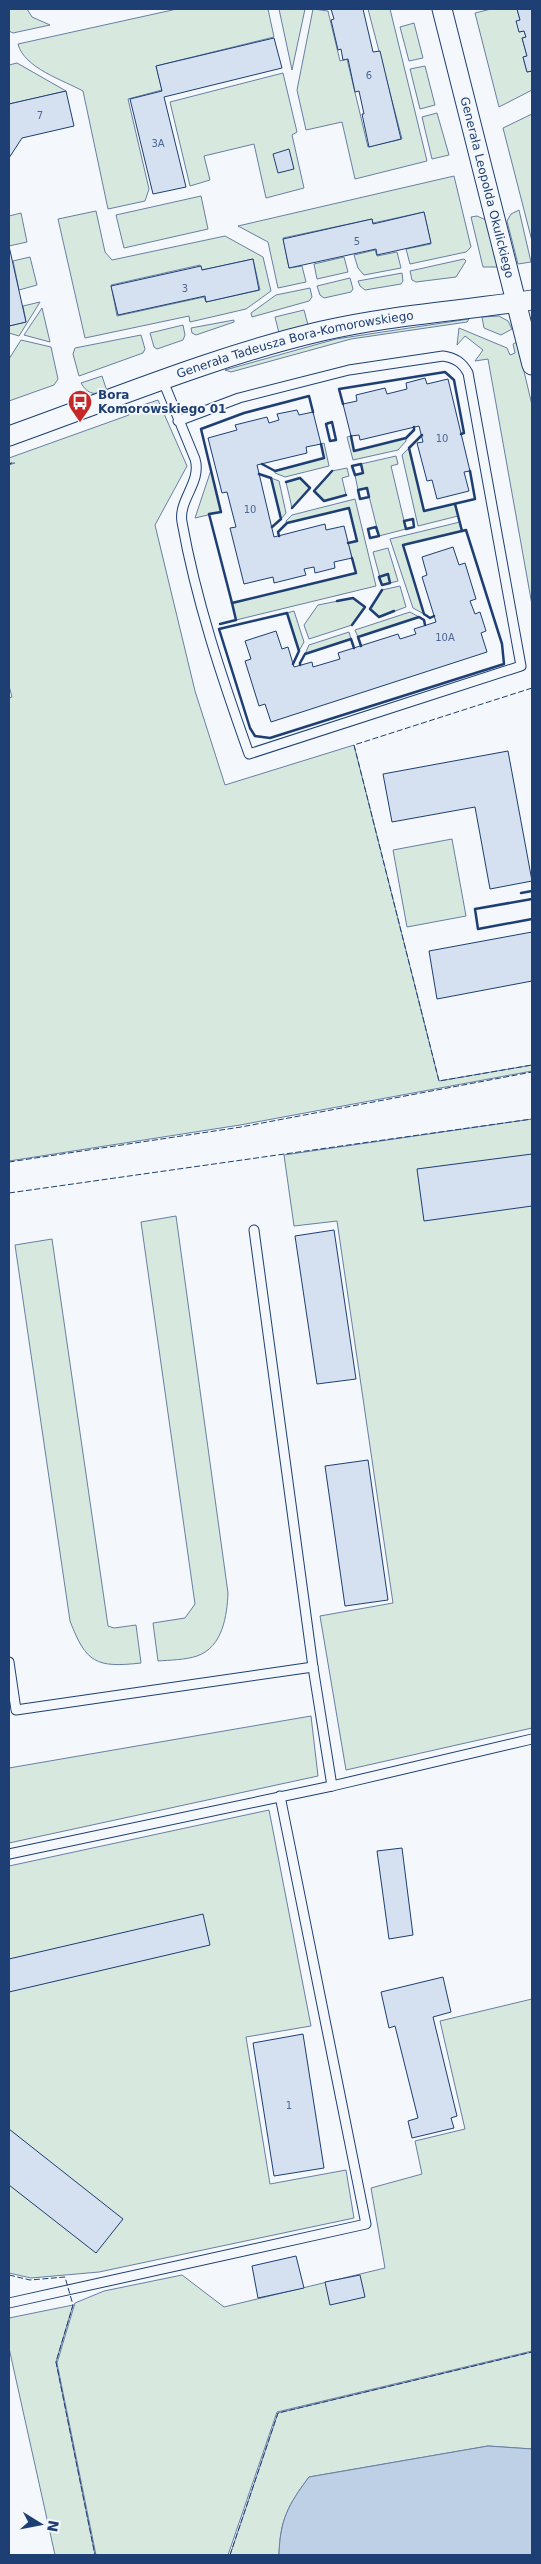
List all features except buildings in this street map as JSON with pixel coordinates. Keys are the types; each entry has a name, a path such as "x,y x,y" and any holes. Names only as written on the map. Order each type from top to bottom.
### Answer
{"street":[{"name":"Generała Leopolda Okulickiego","path":"442,9 525,301 532,365"},
{"name":"Generała Tadeusza Bora-Komorowskiego","path":"9,436 261,348 322,332 367,322 525,301"}],"lane":[{"path":"162,381 178,421 197,465 196,475 182,519 221,678 249,754 521,666 468,373 462,364 453,358 443,356 349,370 239,398 178,421"},
{"path":"254,1230 313,1667 332,1786"},
{"path":"9,1662 16,1710 313,1667"},
{"path":"9,1854 332,1786 532,1739"},
{"path":"9,2303 366,2224 280,1796"}],"shaded area":[{"path":"9,9 27,9 32,17 50,25 13,33 9,31"},
{"path":"177,9 268,9 274,37 156,66 162,90 128,99 149,189 145,201 108,209 83,91 36,67 28,60 18,44"},
{"path":"279,9 305,9 292,70"},
{"path":"313,9 328,11 340,61 347,59 368,147 402,139 368,9 390,9 427,161 355,179 342,122 306,130 297,90"},
{"path":"491,9 517,9 520,20 519,32 524,31 526,37 522,38 527,56 523,57 527,72 532,71 532,90 499,107 475,13"},
{"path":"414,23 423,58 409,61 400,27"},
{"path":"17,63 66,91 9,104 9,65"},
{"path":"425,66 435,105 420,109 410,69"},
{"path":"283,73 297,132 292,135 304,188 266,198 254,144 204,156 210,180 190,186 170,102"},
{"path":"437,113 449,155 432,159 422,117"},
{"path":"532,114 532,241 503,128"},
{"path":"454,176 471,247 466,252 410,264 406,249 431,244 424,212 373,223 372,219 283,238 289,268 302,266 306,282 278,288 268,242 238,226"},
{"path":"201,196 208,229 124,248 116,215"},
{"path":"519,210 531,262 518,264 507,221 511,214"},
{"path":"96,211 105,252 112,260 225,236 263,257 271,291 246,309 190,322 189,316 85,338 58,219","holes":["253,259 260,290 206,302 204,297 117,316 111,285 200,265 202,270"]},
{"path":"21,213 27,242 9,246 9,216"},
{"path":"477,216 486,220 498,267 483,267 471,217"},
{"path":"375,250 377,256 397,252 401,268 364,275 358,268 354,255"},
{"path":"30,257 37,285 19,290 13,261"},
{"path":"344,257 348,272 317,279 314,264"},
{"path":"464,259 466,261 456,277 416,282 412,280 410,271"},
{"path":"402,273 403,281 401,284 365,290 358,281"},
{"path":"350,278 353,289 351,292 324,298 320,295 317,286"},
{"path":"310,288 312,297 309,301 252,317 251,313 276,295"},
{"path":"40,302 19,336 9,333 9,326 26,322 23,306"},
{"path":"42,308 50,342 24,335"},
{"path":"304,310 308,325 279,333 275,317"},
{"path":"499,316 508,321 512,329 501,335 484,328 482,317"},
{"path":"469,319 467,322 351,339 231,372 225,370 336,339"},
{"path":"234,320 234,322 196,335 192,333 191,328"},
{"path":"183,325 185,335 183,340 157,349 154,347 150,333"},
{"path":"459,328 507,348 510,355 515,353 513,344 517,342 532,405 532,605 488,359 475,361 483,350 465,336 457,345"},
{"path":"141,335 145,349 143,353 79,376 73,354 75,348"},
{"path":"21,340 51,347 58,379 54,385 9,401 9,359"},
{"path":"102,376 107,391 92,393 86,390 81,383"},
{"path":"158,400 187,466 155,525 195,691 225,785 354,745 439,1081 532,1065 532,1071 240,1125 9,1161 9,698 12,697 9,686 9,465 15,463 9,463 9,458 129,415 128,410"},
{"path":"351,436 354,451 406,438 406,441 398,450 353,460 347,437"},
{"path":"324,443 329,466 285,477 275,473 275,471 324,458 321,444"},
{"path":"409,448 424,511 455,504 458,516 418,526 402,455"},
{"path":"396,456 398,464 391,466 406,529 379,536 367,488 358,490 355,475 363,473 361,464"},
{"path":"347,468 349,476 342,478 346,495 324,501 314,491 332,471"},
{"path":"211,470 221,512 195,518"},
{"path":"271,478 279,481 286,513 281,519"},
{"path":"300,478 310,488 292,508 286,482"},
{"path":"355,499 376,586 236,620 232,603 356,573 348,543 357,540 349,508 287,523 286,521 292,515"},
{"path":"460,522 462,531 403,545 424,614 413,608 390,539"},
{"path":"388,548 398,581 382,585 373,552"},
{"path":"400,586 406,607 379,617 370,609 382,590"},
{"path":"353,598 365,607 352,625 309,639 304,625 318,605"},
{"path":"294,611 304,642 299,651 287,613"},
{"path":"410,612 419,617 358,637 355,630"},
{"path":"349,632 351,639 305,654 309,645"},
{"path":"452,839 466,916 407,927 393,850"},
{"path":"532,1119 532,1728 346,1770 320,1616 393,1603 337,1221 294,1226 284,1155"},
{"path":"176,1216 228,1593 222,1629 218,1638 206,1652 178,1660 158,1661 153,1623 185,1618 195,1604 141,1222"},
{"path":"52,1239 108,1626 114,1628 136,1625 141,1663 113,1664 95,1660 82,1646 70,1621 15,1245"},
{"path":"311,1716 318,1776 9,1843 9,1768"},
{"path":"269,1810 311,2026 246,2037 270,2184 346,2170 354,2218 99,2272 31,2278 9,2273 9,1866"},
{"path":"532,1999 532,2351 277,2412 228,2555 96,2555 57,2363 75,2303 104,2291 182,2275 224,2307 385,2268 371,2188 422,2174 415,2141 465,2129 440,2021"},
{"path":"73,2305 56,2362 95,2555 55,2555 9,2348 9,2318"},
{"path":"532,2352 532,2449 488,2446 309,2477 286,2513 281,2532 279,2555 230,2555 278,2413"}],"water":[{"path":"488,2446 532,2449 532,2555 279,2555 281,2532 286,2513 309,2477"}],"fence":[{"path":"532,688 354,745 439,1081 532,1065"},
{"path":"9,1162 241,1127 532,1072"},
{"path":"9,1193 532,1119"},
{"path":"9,2275 30,2280 65,2277 73,2305 56,2362 95,2555"},
{"path":"230,2555 278,2413 532,2352"}],"wall":[{"path":"343,404 339,389 445,372 454,380 464,433 461,434"},
{"path":"313,412 309,396 244,413 201,429 221,512 209,514 232,603 356,573 352,558"},
{"path":"332,422 336,440 330,441 326,424 332,422"},
{"path":"351,436 354,451 406,438 414,430 414,427"},
{"path":"422,435 409,448 424,511 475,499 470,471"},
{"path":"262,464 275,471 324,458 321,444"},
{"path":"361,464 363,473 355,475 352,466 361,464"},
{"path":"332,471 314,491 324,501 346,495"},
{"path":"259,474 271,478 281,519 272,527"},
{"path":"286,482 300,478 310,488 292,508"},
{"path":"367,488 369,497 360,499 358,490 367,488"},
{"path":"455,504 462,531"},
{"path":"279,536 278,532 287,523 349,508 357,541 348,543"},
{"path":"413,519 414,527 406,529 404,521 413,519"},
{"path":"376,527 379,536 370,538 368,529 376,527"},
{"path":"293,664 299,651 287,613 219,629 250,728 255,736 270,738 504,664 502,644 466,530 403,545 424,614 430,618 434,616"},
{"path":"388,574 390,583 382,585 379,577 388,574"},
{"path":"382,590 370,609 379,617 394,611"},
{"path":"337,601 353,598 365,607 352,625"},
{"path":"220,624 236,620 232,603"},
{"path":"361,646 358,637 419,617 424,620 425,625"},
{"path":"300,665 305,654 351,639 354,648"},
{"path":"521,893 532,891"},
{"path":"532,899 475,909 478,929 532,919"}],"place":[{"name":"Bora Komorowskiego 01","path":"80,423"}]}
